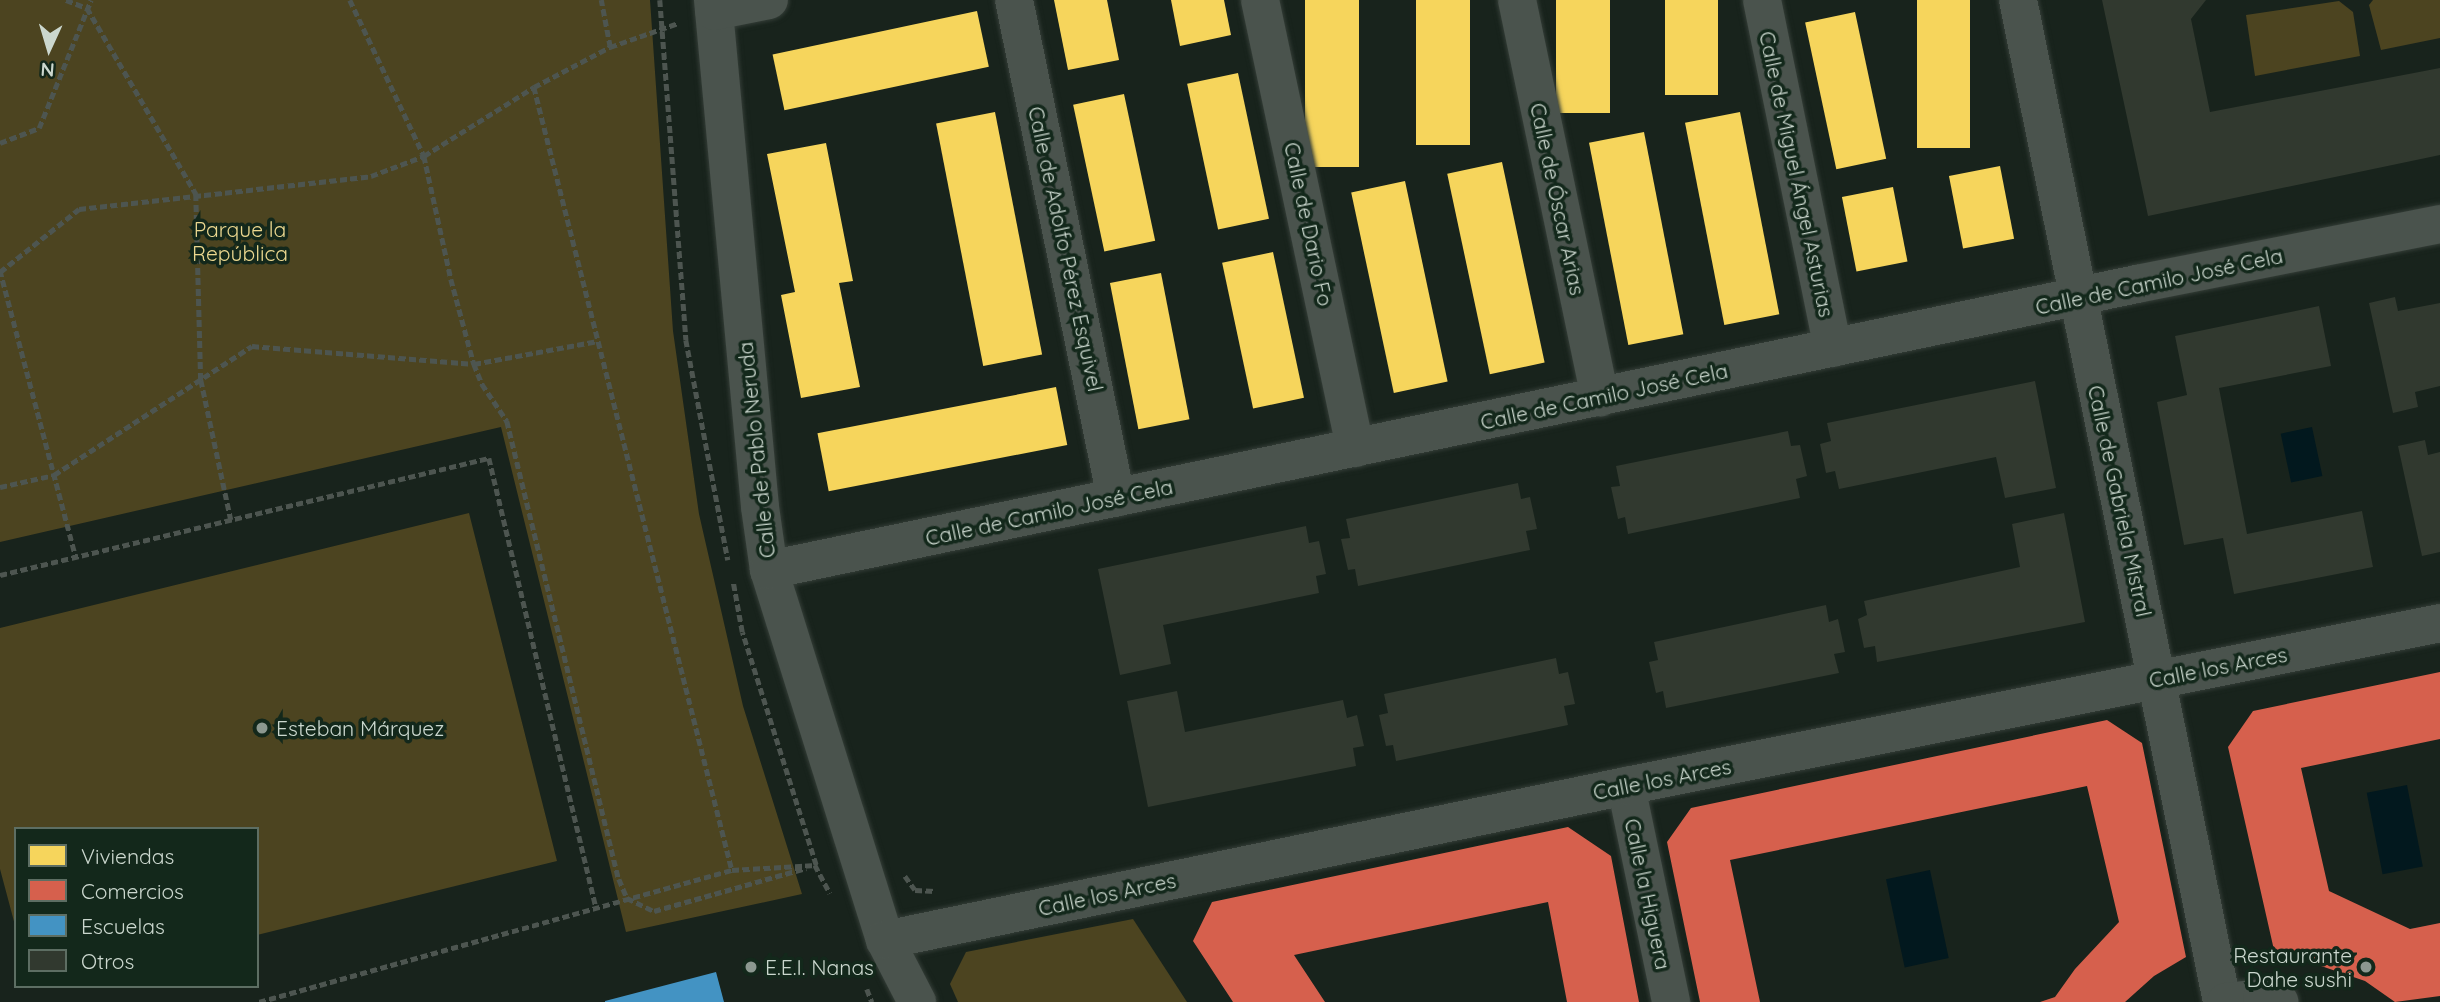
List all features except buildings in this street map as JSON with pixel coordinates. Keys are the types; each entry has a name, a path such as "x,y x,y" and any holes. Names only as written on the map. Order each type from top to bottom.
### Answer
{"street":[{"path":"713,6 769,0"},
{"name":"Calle de Adolfo Pérez Esquivel","path":"1014,0 1116,498"},
{"name":"Calle de Dario Fo","path":"1260,0 1355,448"},
{"name":"Calle de Óscar Arias","path":"1517,0 1600,397"},
{"name":"Calle de Miguel Ángel Asturias","path":"1762,0 1833,348"},
{"name":"Calle de Gabriela Mistral","path":"2018,0 2224,1002"},
{"name":"Calle de Pablo Neruda","path":"713,6 760,508 769,570 885,940 917,1002"},
{"name":"Calle de Camilo José Cela","path":"769,570 2440,224"},
{"name":"Calle los Arces","path":"885,940 1626,786 2440,623"},
{"name":"Calle la Higuera","path":"1626,786 1671,1002"},
{"path":"2224,1002 2262,998 2280,1002"}],"path":[{"path":"66,0 87,8 196,194 201,380 231,520"},
{"path":"0,143 39,128 91,0"},
{"path":"350,0 424,156 451,279 474,364 482,384 507,421 626,898 654,911 816,865"},
{"path":"600,0 610,47"},
{"path":"76,557 0,271 79,209 371,176 424,156 534,87 610,47 713,6"},
{"path":"534,87 732,870"},
{"path":"0,487 54,475 252,345 474,364 598,341"},
{"path":"0,575 489,458 596,906"},
{"path":"259,1002 732,870 816,865"},
{"path":"816,865 832,898"},
{"path":"902,871 915,890 946,892 954,926"},
{"path":"862,976 872,1002"}],"green space":[{"name":"Parque la República","path":"0,0 650,0 673,331 699,514 743,706 802,894 626,932 501,427 0,542"},
{"path":"2373,0 2440,0 2440,38 2381,50 2369,5"},
{"path":"2339,1 2353,12 2360,56 2255,76 2246,15"},
{"name":"Esteban Márquez","path":"469,513 557,861 259,935 259,827 14,827 14,922 0,869 0,628"},
{"path":"1133,919 1187,1002 958,1002 950,984 966,952"}],"water":[{"path":"2312,427 2322,476 2291,483 2281,434"},
{"path":"2407,785 2423,866 2383,874 2367,793"},
{"path":"1930,870 1949,958 1905,967 1886,879"}],"place":[{"name":"Esteban Márquez","path":"262,728"},
{"name":"E.E.I. Nanas","path":"751,967"},
{"name":"Restaurante Dahe sushi","path":"2366,967"}]}
